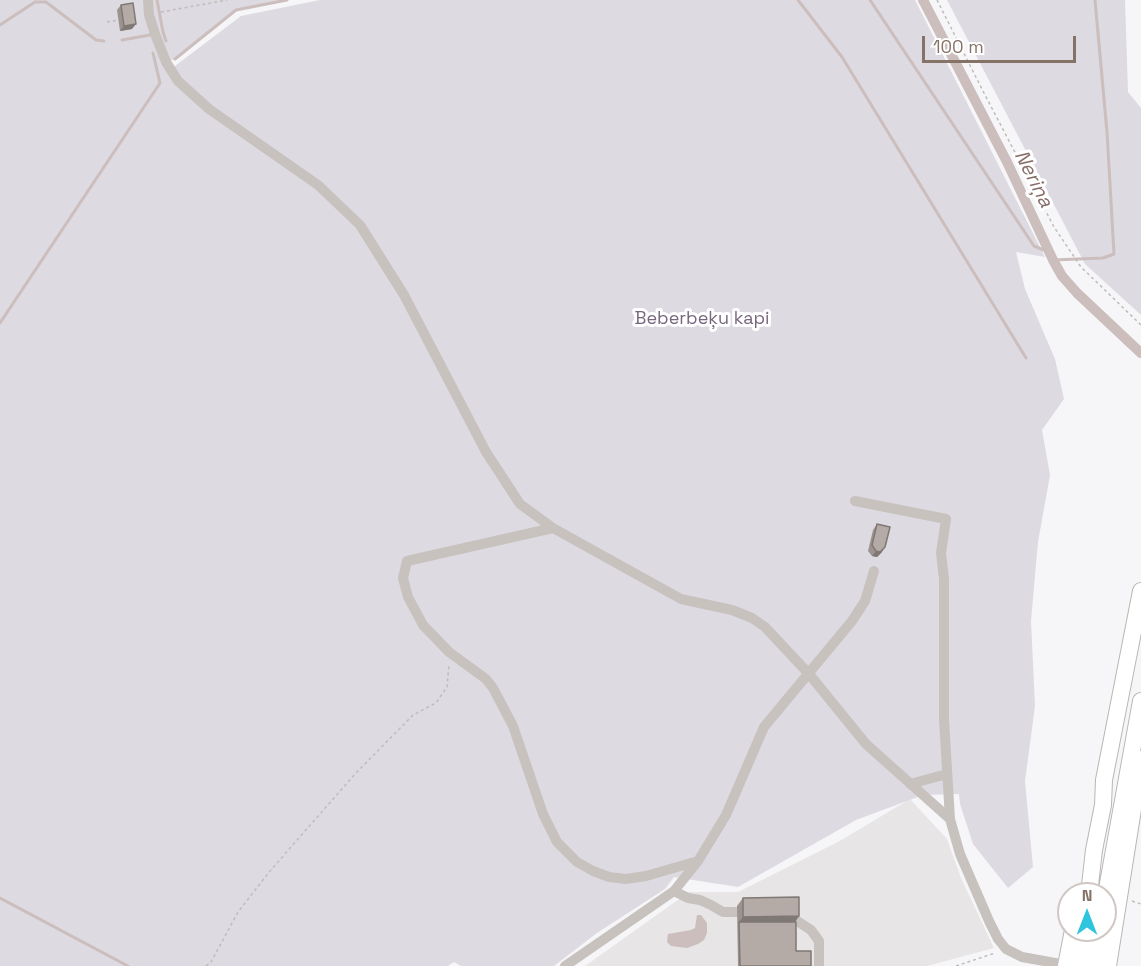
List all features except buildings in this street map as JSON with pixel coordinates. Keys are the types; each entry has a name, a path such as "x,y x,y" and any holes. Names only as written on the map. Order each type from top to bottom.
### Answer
{"highway":[{"path":"1081,882 1141,591"},
{"path":"1108,882 1141,701"},
{"path":"1108,966 1141,759"},
{"path":"1090,882 1103,805 1104,780"},
{"path":"1066,966 1070,942"},
{"path":"1080,966 1083,942"},
{"path":"1093,966 1098,942"}],"street":[{"path":"148,0 149,15 155,34 166,62 178,81 208,109 318,185 360,225 404,295 486,453 520,504 553,528 681,599 732,610 752,618 765,627 808,674 866,744 950,819"},
{"path":"855,501 946,519 941,553 944,579 944,719 950,819 960,854 998,939 1006,949 1022,957 1066,966"},
{"path":"553,528 407,561 403,578 408,597 423,625 449,652 486,679 493,688 513,726 543,814 556,842 577,862 609,877 626,879 646,876 698,861"},
{"path":"565,966 674,891 698,861 726,815 764,727 852,621 865,601 874,571"},
{"path":"910,784 947,774"},
{"path":"674,891 688,898 711,904 723,912 737,912"},
{"path":"794,919 811,930 819,941 819,966"}],"path":[{"path":"160,12 227,0"},
{"path":"937,0 1054,227 1081,267 1141,325"},
{"path":"108,22 119,20"},
{"path":"206,966 211,962 238,912 270,871 355,774 413,715 436,703 447,687 449,652"},
{"path":"1131,901 1141,904"},
{"path":"956,966 1006,949"}],"shaded area":[{"path":"910,799 947,839 961,878 994,948 927,966 585,966 689,892 738,892 838,842"},
{"path":"697,915 701,915 707,923 704,940 687,948 671,946 667,942 668,934 695,928"}],"green space":[{"name":"Beberbeķu kapi","path":"0,0 287,0 236,10 175,59 167,62 171,69 241,16 320,0 915,0 1045,257 1016,252 1025,289 1055,359 1064,399 1042,430 1050,475 1038,542 1031,621 1035,706 1025,781 1033,867 1008,888 973,844 959,794 923,795 856,820 738,887 674,877 665,889 597,933 554,966 461,966 454,962 448,966 0,966"},
{"path":"947,0 1125,0 1128,92 1141,108 1141,315 1085,264"}],"waterway":[{"path":"157,0 166,41"},
{"path":"175,59 236,10 287,0"},
{"path":"798,0 842,57 1026,358"},
{"path":"870,0 1034,246 1051,253"},
{"name":"Neriņa","path":"923,0 1007,162 1062,276 1141,353"},
{"path":"1053,260 1103,258 1114,254 1107,132 1095,0"},
{"path":"0,25 35,2 46,2 96,40 104,41"},
{"path":"122,40 150,35"},
{"path":"0,323 160,83 153,53"},
{"path":"0,898 128,966"}]}
